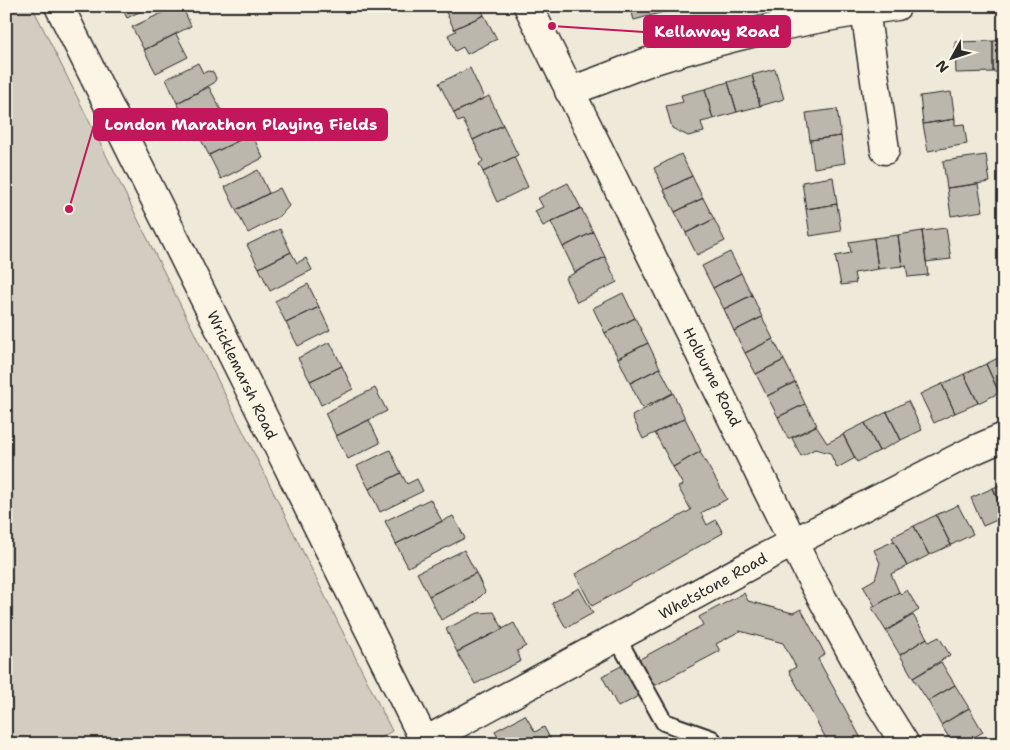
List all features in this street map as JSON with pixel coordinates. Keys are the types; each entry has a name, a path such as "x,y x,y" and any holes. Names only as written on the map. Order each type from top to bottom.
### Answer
{"street":[{"name":"Wricklemarsh Road","path":"59,6 424,743"},
{"name":"Holburne Road","path":"528,6 794,542 878,701 904,744"},
{"path":"569,91 647,63 723,40 803,21 897,6"},
{"path":"865,10 884,150"},
{"name":"Whetstone Road","path":"424,743 794,542 974,450 1004,437"}],"lane":[{"path":"617,638 664,722 712,739 715,744"}],"shaded area":[{"path":"6,6 32,6 392,731 370,744 6,744"}],"building":[{"path":"121,6 151,6 127,18"},
{"path":"177,6 182,6 191,26 144,50 132,27"},
{"path":"443,6 480,6 484,15 454,29"},
{"path":"630,6 658,6 660,13 634,20"},
{"path":"658,6 685,6 660,13"},
{"path":"484,15 497,39 467,54 463,47 455,51 448,35 456,31 454,29"},
{"path":"176,34 188,57 156,73 144,50"},
{"path":"1004,40 1004,72 993,72 993,41"},
{"path":"993,41 993,72 956,73 955,42"},
{"path":"198,63 203,73 213,72 216,78 214,83 177,103 166,79"},
{"path":"470,68 484,98 454,113 439,83"},
{"path":"775,69 784,99 760,106 752,75"},
{"path":"752,75 760,106 737,112 728,82"},
{"path":"728,82 737,112 713,119 705,89"},
{"path":"209,87 221,110 189,126 177,103"},
{"path":"705,89 713,119 701,122 704,132 688,136 672,128 666,106 683,102 681,95"},
{"path":"951,92 955,119 923,124 920,96"},
{"path":"489,96 503,125 473,140 463,120 458,122 454,113"},
{"path":"837,109 841,136 810,140 806,113"},
{"path":"230,116 242,139 209,155 197,132"},
{"path":"955,119 955,125 964,124 967,144 928,151 923,124"},
{"path":"503,125 518,155 483,172 479,164 483,161 473,140"},
{"path":"252,134 263,158 221,179 209,155"},
{"path":"841,136 845,163 814,168 810,140"},
{"path":"681,154 692,176 664,190 654,168"},
{"path":"986,155 990,182 947,188 943,161"},
{"path":"514,157 528,187 497,202 483,172"},
{"path":"258,170 269,193 236,210 225,187"},
{"path":"692,176 703,198 675,212 664,190"},
{"path":"833,177 837,204 806,209 802,182"},
{"path":"568,183 581,208 543,226 535,211 543,207 538,198"},
{"path":"978,184 983,211 951,216 947,188"},
{"path":"280,188 289,206 280,216 248,233 236,210"},
{"path":"703,198 714,219 686,233 675,212"},
{"path":"837,204 841,231 810,236 806,209"},
{"path":"581,208 593,232 563,247 551,222"},
{"path":"714,219 725,241 697,255 686,233"},
{"path":"946,228 951,259 926,262 922,231"},
{"path":"280,229 291,252 259,268 247,245"},
{"path":"922,231 928,275 908,277 906,265 902,266 898,235"},
{"path":"593,232 605,257 575,272 563,247"},
{"path":"898,235 902,266 878,269 874,238"},
{"path":"874,238 878,269 854,273 856,283 841,285 835,256 851,253 849,242"},
{"path":"291,252 297,263 306,258 312,270 270,291 259,268"},
{"path":"730,252 741,273 713,288 702,266"},
{"path":"605,257 617,282 577,302 565,278"},
{"path":"741,273 752,295 724,309 713,288"},
{"path":"308,284 319,307 286,323 275,301"},
{"path":"623,293 635,318 605,333 593,308"},
{"path":"752,295 762,317 734,331 724,309"},
{"path":"319,307 330,330 298,346 286,323"},
{"path":"762,317 773,339 745,353 734,331"},
{"path":"635,318 648,343 618,358 605,333"},
{"path":"773,339 784,360 756,374 745,353"},
{"path":"330,342 342,366 310,381 298,358"},
{"path":"648,343 660,368 630,383 618,358"},
{"path":"1004,355 1004,391 999,393 986,364"},
{"path":"784,360 795,382 767,396 756,374"},
{"path":"986,364 999,393 978,403 964,374"},
{"path":"342,366 353,389 321,405 310,381"},
{"path":"660,368 673,393 642,408 630,383"},
{"path":"964,374 978,403 955,413 942,384"},
{"path":"795,382 805,404 778,417 767,396"},
{"path":"942,384 955,413 934,423 920,394"},
{"path":"375,388 387,411 336,436 325,413"},
{"path":"673,393 685,418 643,439 632,416"},
{"path":"908,401 922,430 901,440 887,412"},
{"path":"805,404 817,425 788,439 778,417"},
{"path":"887,412 901,440 879,451 865,423"},
{"path":"685,418 701,451 673,467 655,433"},
{"path":"369,420 380,443 348,459 336,436"},
{"path":"865,423 879,451 857,462 843,434"},
{"path":"816,426 827,443 843,435 855,458 837,468 830,453 815,449 801,456 792,438"},
{"path":"390,450 401,473 369,489 357,466"},
{"path":"700,452 727,499 701,513 707,525 716,520 723,533 592,606 575,574 691,510 678,487 683,485 673,467"},
{"path":"401,473 407,484 417,479 423,491 380,512 369,489"},
{"path":"1004,483 1004,513 993,488"},
{"path":"993,488 1004,517 983,526 971,498"},
{"path":"430,499 442,521 396,544 385,521"},
{"path":"958,505 973,534 951,545 936,515"},
{"path":"936,515 951,545 929,555 914,526"},
{"path":"453,516 465,538 408,567 396,544"},
{"path":"914,526 929,555 907,566 892,537"},
{"path":"894,541 907,566 891,574 899,592 875,606 863,586 875,579 880,563 874,550"},
{"path":"464,550 476,573 429,596 417,573"},
{"path":"476,573 485,592 474,603 441,620 429,596"},
{"path":"579,588 593,613 566,628 552,603"},
{"path":"907,590 919,610 886,631 872,608 899,592 901,594"},
{"path":"744,593 748,601 793,613 801,609 825,654 818,659 864,744 829,744 789,671 796,667 783,643 740,631 716,644 720,651 652,687 638,660 703,625 699,617"},
{"path":"494,612 503,629 457,652 446,629 478,613"},
{"path":"913,615 927,638 900,655 886,631"},
{"path":"514,623 526,646 517,651 521,661 475,684 457,652"},
{"path":"939,637 950,655 913,678 900,655 927,638 929,642"},
{"path":"941,662 955,685 928,701 913,678"},
{"path":"623,665 639,696 618,707 602,676"},
{"path":"955,685 969,708 941,725 928,701"},
{"path":"969,708 983,732 962,744 953,744 941,725"},
{"path":"525,715 535,732 544,727 552,742 548,744 500,744 501,741 495,731"}],"place":[{"name":"Kellaway Road","path":"552,26"},
{"name":"London Marathon Playing Fields","path":"69,209"}]}
